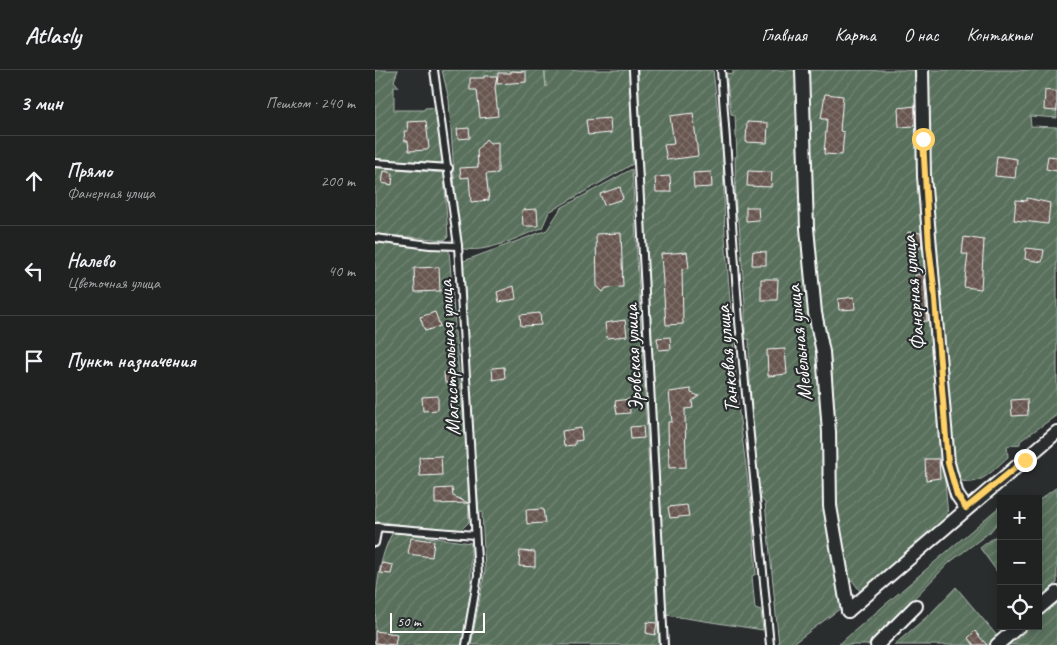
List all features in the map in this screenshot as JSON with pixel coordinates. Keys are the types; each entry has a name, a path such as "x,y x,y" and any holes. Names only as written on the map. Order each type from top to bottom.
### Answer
{"street":[{"name":"Мебельная улица","path":"802,70 807,228 815,313 823,352 829,432 829,506 847,611 966,508"},
{"name":"Фанерная улица","path":"921,70 924,186 948,463 957,495 966,508"},
{"path":"966,508 1057,432"},
{"path":"1042,606 1057,593"},
{"path":"877,645 916,606"},
{"path":"997,645 1014,630"}],"lane":[{"name":"Магистральная улица","path":"434,70 449,168 458,246 478,575 467,645"},
{"name":"Эровская улица","path":"633,70 664,645"},
{"name":"Танковая улица","path":"721,70 739,321 770,645"},
{"path":"375,163 449,168"},
{"path":"375,238 430,245 458,246"},
{"path":"375,543 376,527 475,535"}],"green space":[{"path":"375,70 398,70 394,81 399,87 394,87 394,110 424,110 425,108 439,107 443,159 441,163 375,159"},
{"path":"442,70 544,70 546,87 545,70 629,70 633,164 549,212 542,228 491,247 469,250 459,248 449,100"},
{"path":"638,70 713,70 723,156 725,237 739,413 752,512 756,574 752,576 755,609 761,611 763,630 666,615 649,335"},
{"path":"733,70 796,70 799,159 818,348 822,423 841,608 791,645 779,645 765,503 760,497 751,398 749,339 745,339 745,305 739,223 736,214 735,157 737,156 735,115 731,114 726,73 733,74"},
{"path":"805,70 918,70 923,251 926,255 948,517 915,549 860,591 852,580 846,582 823,391 814,263"},
{"path":"925,70 1057,70 1057,118 1030,116 1031,126 1057,127 1057,415 1020,441 1020,444 1007,446 1008,457 986,476 974,482 960,480 954,467 929,215"},
{"path":"375,167 444,173 448,237 445,240 375,234"},
{"path":"632,169 659,645 471,645 485,571 482,512 479,512 466,358 461,262 547,230 561,208"},
{"path":"375,243 449,250 455,325 451,331 455,331 467,451 469,522 461,530 446,531 375,521"},
{"path":"1057,487 1057,583 1042,596 1042,540 1042,498"},
{"path":"997,509 997,524 990,532 950,562 868,645 838,645"},
{"path":"393,532 471,543 471,591 462,645 375,645 379,572 387,544"},
{"path":"997,535 997,571 980,548"},
{"path":"956,587 998,637 990,645 894,645 930,614"},
{"path":"1057,600 1057,645 1006,645 1023,630 1042,630 1042,613"}],"building":[{"path":"511,71 526,72 526,82 497,84 498,73 511,73"},
{"path":"484,76 497,76 495,87 498,116 480,118 477,90 470,90 470,78 484,78"},
{"path":"1045,90 1057,92 1057,111 1044,110"},
{"path":"825,94 843,96 840,131 844,132 842,155 824,154 827,119 821,119"},
{"path":"915,106 915,126 899,127 898,108"},
{"path":"693,113 698,156 667,160 664,145 674,144 670,116"},
{"path":"610,118 611,133 588,135 586,120"},
{"path":"426,121 429,148 427,150 409,151 404,131 408,131 407,122"},
{"path":"747,122 768,123 767,143 746,142"},
{"path":"469,128 470,138 458,139 457,129"},
{"path":"486,139 490,143 498,142 498,173 486,174 489,200 471,202 469,177 461,178 460,168 478,167 477,150"},
{"path":"997,156 1017,159 1015,178 995,176"},
{"path":"1048,156 1057,157 1057,171 1046,169"},
{"path":"384,171 393,173 392,185 382,183"},
{"path":"748,171 772,172 771,187 747,186"},
{"path":"711,172 712,187 694,188 693,173"},
{"path":"670,176 671,192 656,192 655,177"},
{"path":"620,187 623,199 604,205 600,194"},
{"path":"1027,198 1050,203 1048,224 1014,220 1016,200 1027,201"},
{"path":"746,207 758,207 759,220 746,221"},
{"path":"537,209 538,226 523,226 522,210"},
{"path":"908,232 921,233 922,248 907,247"},
{"path":"621,233 623,287 606,288 603,292 597,286 596,234"},
{"path":"964,237 984,240 981,289 964,287 968,254 962,254"},
{"path":"1026,248 1044,250 1042,262 1025,259"},
{"path":"753,251 766,252 766,265 752,265"},
{"path":"687,252 689,268 682,269 683,324 666,325 661,254"},
{"path":"439,267 440,291 415,292 414,268"},
{"path":"924,274 927,321 917,322 914,298 916,298 915,275"},
{"path":"761,279 778,279 777,300 761,300"},
{"path":"514,286 516,299 499,302 497,292"},
{"path":"854,297 855,309 839,310 838,299"},
{"path":"435,312 440,326 425,331 420,317"},
{"path":"540,313 541,325 521,326 520,315"},
{"path":"625,320 627,336 607,338 605,323"},
{"path":"670,337 671,349 659,350 657,338"},
{"path":"785,349 787,374 768,376 767,350"},
{"path":"504,367 505,378 493,380 492,368"},
{"path":"444,372 454,372 455,382 445,383"},
{"path":"691,389 691,393 699,396 692,401 693,408 685,409 686,467 669,468 668,422 672,422 669,392"},
{"path":"438,396 438,410 423,411 422,397"},
{"path":"629,399 630,413 617,414 615,401"},
{"path":"1027,399 1028,415 1012,416 1011,400"},
{"path":"643,426 644,438 631,439 630,427"},
{"path":"581,428 582,440 575,441 575,445 564,446 562,431"},
{"path":"441,456 442,475 420,476 419,457"},
{"path":"925,459 939,459 940,478 926,480"},
{"path":"452,488 453,496 468,503 435,504 435,489"},
{"path":"687,505 689,516 670,518 668,507"},
{"path":"543,509 545,523 527,524 526,510"},
{"path":"411,538 434,541 432,557 408,554"},
{"path":"520,551 535,552 535,567 519,566"},
{"path":"382,563 393,565 391,574 380,573"},
{"path":"647,622 657,623 655,635 646,633"},
{"path":"375,631 397,634 395,645 375,643"},
{"path":"975,631 987,645 974,645 968,638"}],"route":[{"path":"923,139 929,246 948,463 957,495 966,508 1025,460"}]}
